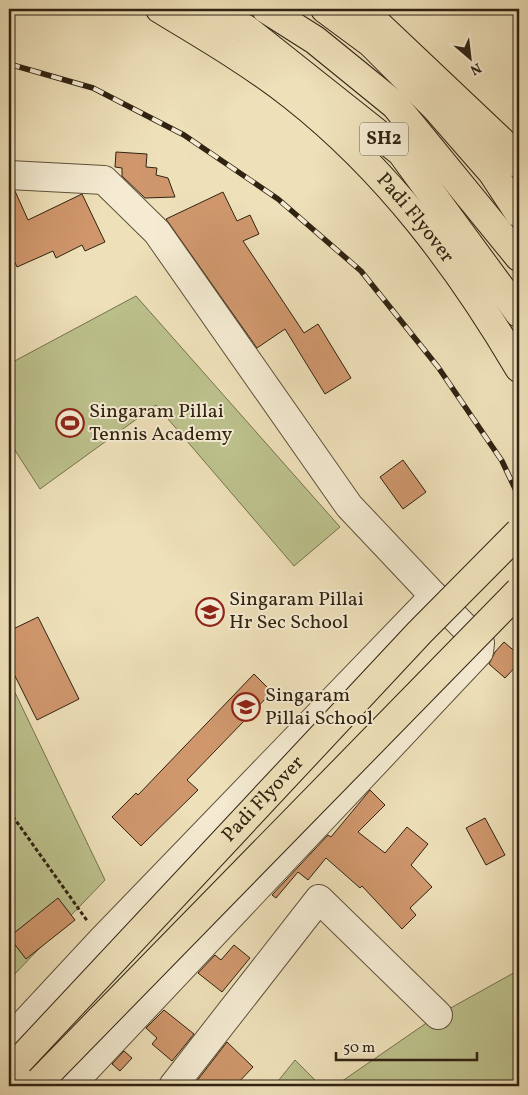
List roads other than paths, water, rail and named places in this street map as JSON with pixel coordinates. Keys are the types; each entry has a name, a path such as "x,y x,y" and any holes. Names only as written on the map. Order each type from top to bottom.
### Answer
{"main road":[{"name":"Padi Flyover","path":"160,9 240,58 294,96 367,161 434,239 488,316 519,368"},
{"name":"SH2","path":"206,9 246,29 401,152 519,312"},
{"name":"SH2","path":"266,9 315,40 395,104 511,230 519,257"},
{"path":"324,9 371,43 436,108 492,172 519,213"},
{"path":"357,9 371,18 501,140 519,164"},
{"name":"Padi Flyover","path":"9,1071 420,632 519,532"},
{"name":"Padi Flyover","path":"35,1086 519,591"}],"street":[{"path":"9,174 104,180 157,232 349,506 480,643 479,652 70,1086"},
{"path":"9,1040 101,941 434,596"},
{"path":"173,1086 319,899 438,1015"}],"railway":[{"path":"9,64 93,88 184,135 278,199 361,271 438,367 502,461 519,497"}],"place":[{"name":"Singaram Pillai Tennis Academy","path":"70,423"},
{"name":"Singaram Pillai Hr Sec School","path":"210,612"},
{"name":"Singaram Pillai School","path":"246,707"}]}
